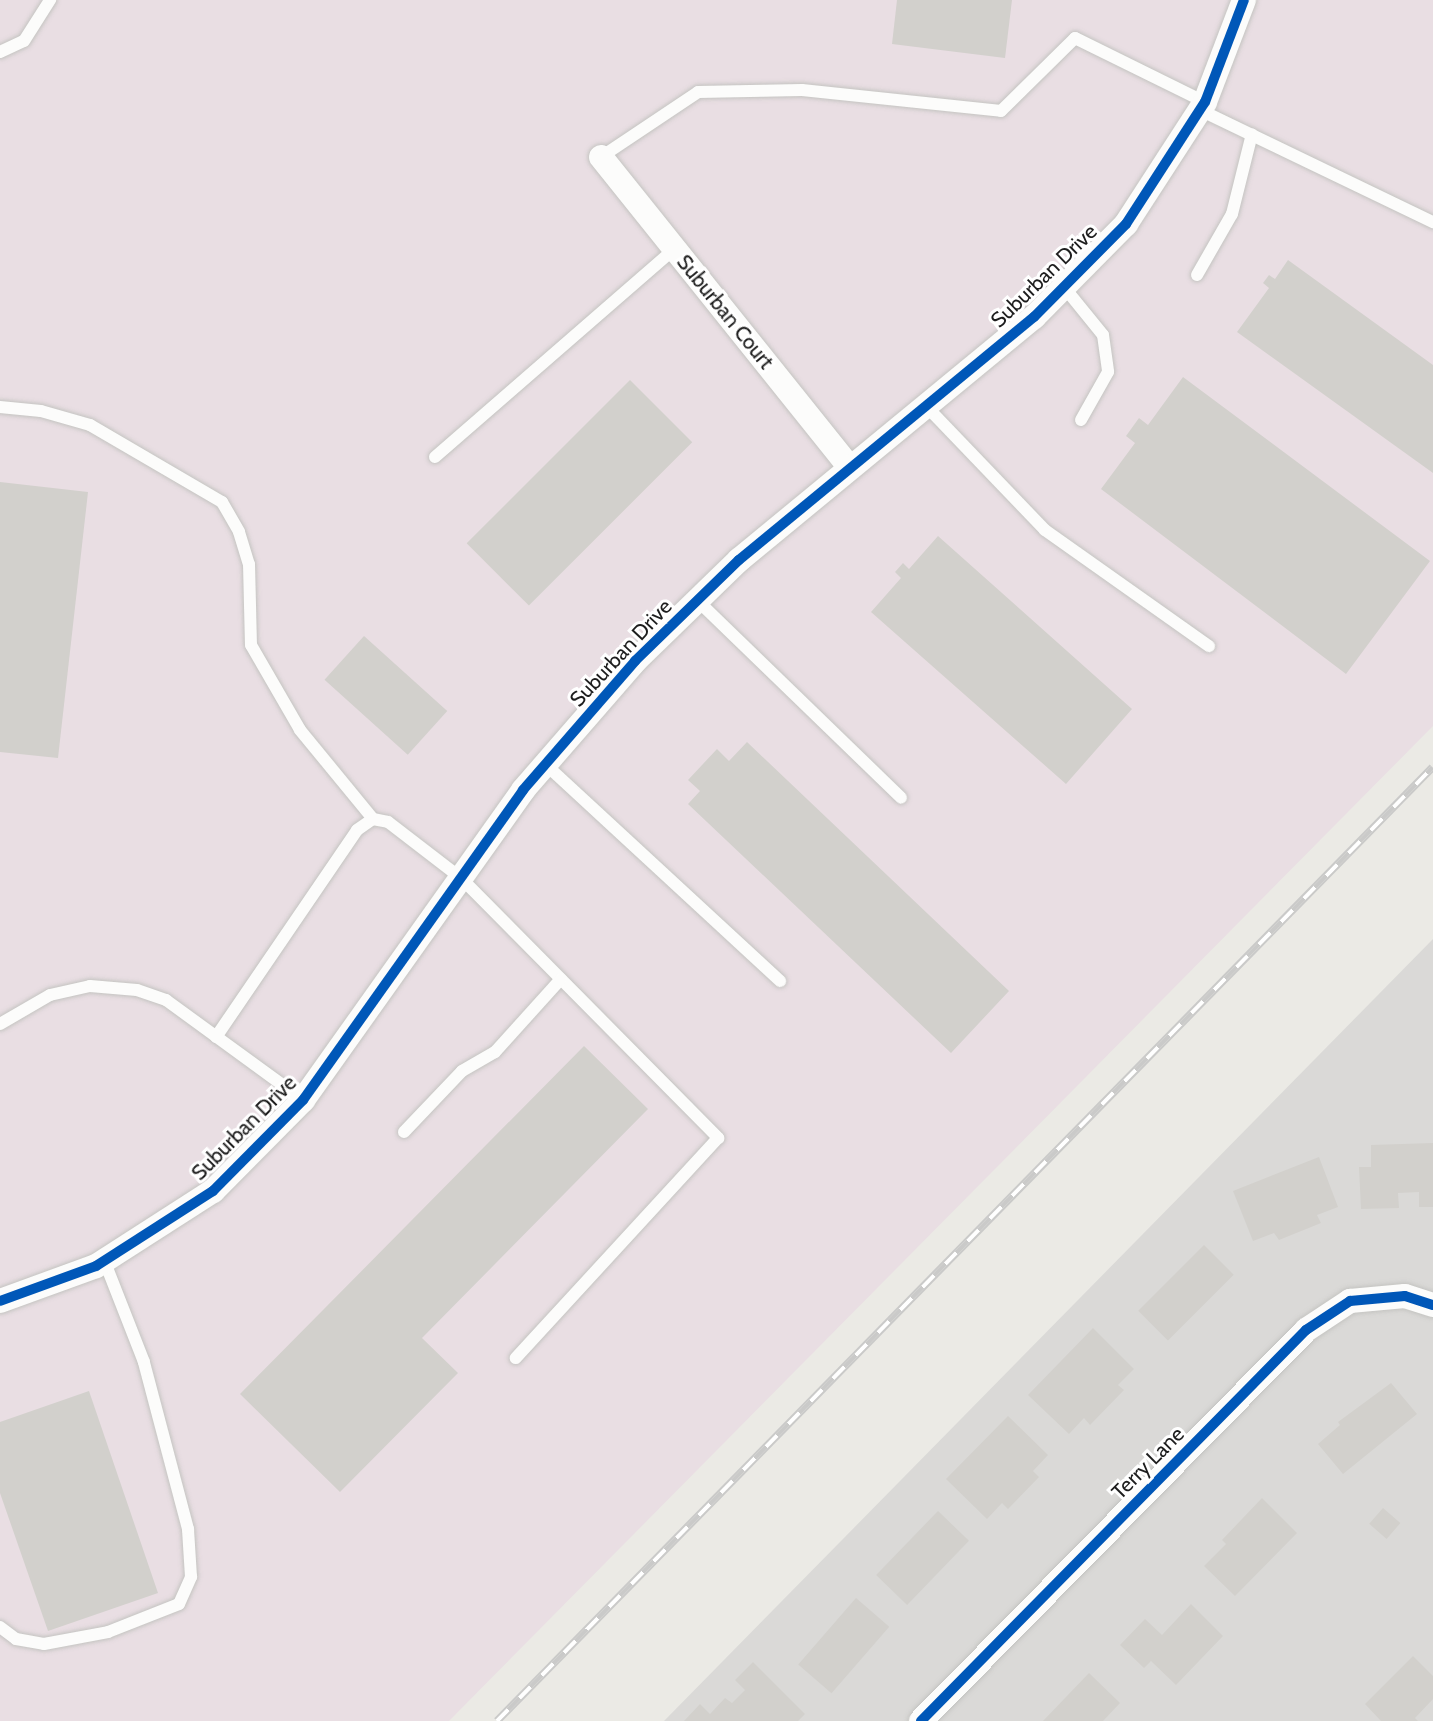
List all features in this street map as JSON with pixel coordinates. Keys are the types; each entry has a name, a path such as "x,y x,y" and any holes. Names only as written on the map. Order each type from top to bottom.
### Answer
{"street":[{"name":"Suburban Drive","path":"0,1301 104,1260 213,1191 303,1100 461,877 545,764 635,661 697,600 849,467 1034,317 1126,224 1203,106 1244,0"},
{"name":"Suburban Court","path":"601,158 849,467"},
{"name":"Terry Lane","path":"921,1721 1306,1330 1350,1301 1405,1296 1433,1305"}],"lane":[{"path":"0,52 24,41 50,0"},
{"path":"601,158 698,92 802,90 1001,111 1075,38 1252,134 1433,222"},
{"path":"1197,275 1232,214 1252,134"},
{"path":"435,457 674,249"},
{"path":"1064,287 1103,335 1108,372 1081,420"},
{"path":"925,405 1045,530 1209,646"},
{"path":"0,407 41,411 90,425 222,502 239,532 249,564 251,645 300,730 373,819 388,822 461,877 718,1138 516,1358"},
{"path":"697,600 901,798"},
{"path":"545,764 780,981"},
{"path":"216,1037 357,830 373,819"},
{"path":"404,1132 462,1071 495,1052 561,979"},
{"path":"0,1024 50,995 90,986 137,989 166,1000 303,1100"},
{"path":"0,1627 16,1639 44,1644 108,1632 179,1604 191,1577 188,1529 144,1362 104,1260"}],"shaded area":[{"path":"0,0 1433,0 1433,726 449,1721 0,1721"},
{"path":"1433,939 1433,1721 664,1721"}],"building":[{"path":"897,0 1012,0 1005,58 892,44"},
{"path":"1288,260 1433,365 1433,473 1237,332 1269,288 1263,283 1269,275 1275,279"},
{"path":"1183,377 1430,561 1346,674 1101,489 1135,443 1126,436 1139,418 1148,425"},
{"path":"630,380 692,442 529,606 467,543"},
{"path":"0,482 88,492 58,758 0,752"},
{"path":"938,536 1132,709 1066,784 871,612 901,578 895,572 903,563 909,569"},
{"path":"364,636 447,711 408,755 325,680"},
{"path":"747,742 1009,991 951,1053 688,804 700,791 688,780 717,749 729,761"},
{"path":"584,1046 648,1109 422,1338 458,1373 340,1492 240,1394"},
{"path":"1433,1143 1433,1207 1419,1207 1419,1192 1398,1193 1399,1208 1361,1209 1359,1167 1371,1167 1371,1145"},
{"path":"1319,1157 1338,1207 1317,1215 1321,1223 1279,1240 1274,1233 1253,1241 1233,1191"},
{"path":"1204,1245 1234,1275 1168,1340 1138,1311"},
{"path":"1093,1328 1134,1369 1118,1385 1124,1390 1090,1425 1084,1418 1069,1434 1028,1395"},
{"path":"1391,1383 1417,1414 1343,1474 1318,1444 1340,1425 1338,1422"},
{"path":"89,1391 158,1593 48,1631 0,1493 0,1422"},
{"path":"1008,1416 1048,1455 1033,1471 1039,1477 1008,1509 1002,1503 987,1519 946,1479"},
{"path":"1262,1498 1297,1533 1235,1596 1204,1566 1226,1544 1222,1540"},
{"path":"1383,1508 1400,1523 1387,1539 1369,1524"},
{"path":"938,1511 969,1541 907,1605 876,1575"},
{"path":"856,1598 889,1627 831,1693 798,1664"},
{"path":"1191,1604 1223,1636 1176,1685 1151,1661 1144,1668 1120,1645 1145,1619 1162,1635"},
{"path":"1413,1656 1433,1676 1433,1699 1415,1718 1418,1721 1381,1721 1365,1704"},
{"path":"753,1662 805,1714 798,1721 684,1721 700,1704 710,1714 725,1698 732,1703 745,1690 735,1680"},
{"path":"1089,1673 1120,1703 1103,1721 1043,1721"}],"railway":[{"path":"497,1721 1433,767"}],"cycle path":[{"path":"0,1301 96,1266 213,1191 303,1100 523,790 635,661 739,560 1034,317 1126,224 1205,102 1244,0"},
{"path":"921,1721 1306,1330 1350,1301 1405,1296 1433,1305"}]}
